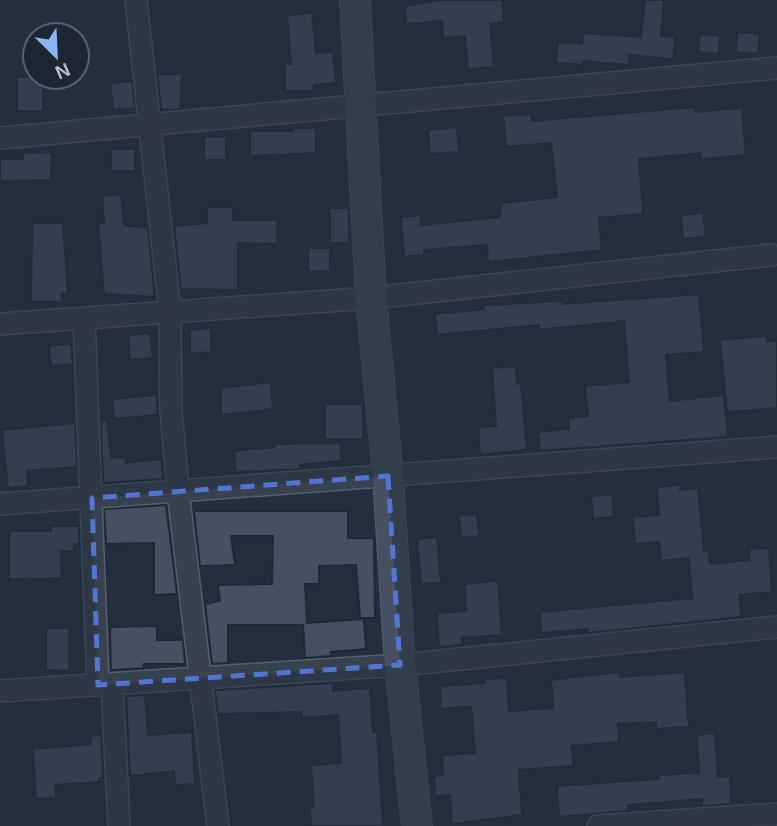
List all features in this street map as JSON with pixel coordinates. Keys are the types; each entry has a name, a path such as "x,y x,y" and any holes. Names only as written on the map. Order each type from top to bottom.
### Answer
{"street":[{"path":"136,0 170,312 170,411 218,826"},
{"path":"355,0 363,107 371,298 388,476 400,665 417,826"},
{"path":"0,138 777,68"},
{"path":"0,324 371,298 771,255"},
{"path":"85,318 92,498 105,684 119,826"},
{"path":"0,504 777,447"},
{"path":"0,691 400,665 777,627"},
{"path":"598,826 777,814"}],"highlighted area":[{"path":"388,476 400,665 98,685 92,498"}],"building":[{"path":"440,0 502,0 504,22 490,24 494,67 468,69 465,36 443,38 442,21 406,24 405,6"},
{"path":"645,0 664,0 661,36 675,37 673,59 629,55 629,65 583,61 583,65 556,63 558,42 582,44 583,33 641,37"},
{"path":"312,13 316,53 333,52 336,83 314,85 314,91 285,91 285,64 291,64 287,15"},
{"path":"737,32 760,34 758,54 736,52"},
{"path":"700,34 720,36 719,54 698,52"},
{"path":"157,74 182,74 180,109 161,110"},
{"path":"17,77 21,77 21,91 43,91 43,111 17,111"},
{"path":"132,81 135,108 113,110 110,83"},
{"path":"695,107 695,112 742,108 746,155 701,159 700,153 639,159 643,214 599,218 602,250 488,262 487,245 424,250 424,255 404,257 401,217 420,215 421,225 500,217 501,203 557,197 551,143 506,147 503,116 531,114 532,121"},
{"path":"457,127 459,152 430,154 428,130"},
{"path":"293,128 316,128 316,153 250,156 250,131 293,131"},
{"path":"204,137 226,137 226,160 204,160"},
{"path":"111,149 135,149 135,171 111,171"},
{"path":"52,152 51,180 0,181 0,159 23,159 23,153"},
{"path":"121,194 124,225 148,228 155,297 104,294 98,223 104,223 102,196"},
{"path":"207,207 233,207 233,220 277,220 277,244 238,243 238,290 181,289 174,226 207,223"},
{"path":"330,208 349,208 349,243 330,243"},
{"path":"703,213 706,237 683,239 681,215"},
{"path":"32,223 63,223 68,294 62,294 62,302 31,302"},
{"path":"308,248 330,248 330,271 308,272"},
{"path":"699,294 704,352 666,355 670,401 724,395 728,437 540,451 538,432 569,429 568,418 588,416 585,386 629,382 624,321 539,330 539,325 437,335 435,314 484,309 484,305 563,301 563,304"},
{"path":"211,328 211,352 190,354 190,330"},
{"path":"150,333 153,358 130,360 128,335"},
{"path":"767,336 767,342 777,341 777,408 727,412 720,340"},
{"path":"71,344 73,364 51,366 49,346"},
{"path":"516,366 517,384 521,383 527,450 480,455 478,427 496,426 492,368"},
{"path":"271,382 273,409 221,415 221,388"},
{"path":"156,395 158,415 114,419 112,399"},
{"path":"325,404 363,404 363,439 325,439"},
{"path":"107,420 111,458 125,457 126,463 162,459 163,479 103,483 101,421"},
{"path":"75,423 77,467 27,471 28,486 8,488 2,430"},
{"path":"340,443 341,461 300,465 300,469 236,472 234,451 275,447 275,444"},
{"path":"680,485 680,490 698,488 704,551 709,550 710,564 750,560 749,549 769,548 772,592 740,595 741,617 588,633 588,629 541,633 540,612 692,598 689,558 661,561 659,542 635,544 633,517 659,515 657,487"},
{"path":"612,494 614,517 593,519 591,496"},
{"path":"166,505 177,594 154,595 154,543 106,544 104,509"},
{"path":"194,511 348,511 348,538 374,538 375,618 360,618 356,565 319,566 319,584 305,584 307,623 364,619 366,649 331,652 331,656 305,658 303,625 228,625 228,663 212,664 205,604 220,601 218,585 272,584 273,536 231,536 235,565 200,566"},
{"path":"477,514 479,536 461,538 459,516"},
{"path":"51,526 79,526 79,544 74,544 74,551 61,551 62,578 9,579 9,531 51,531"},
{"path":"437,537 441,583 421,584 417,539"},
{"path":"498,581 502,635 462,638 463,645 439,647 437,613 466,611 465,584"},
{"path":"157,626 157,640 183,640 185,664 144,664 144,668 111,670 110,627"},
{"path":"46,628 69,628 69,671 46,670"},
{"path":"619,672 620,677 685,672 689,727 656,729 656,722 618,724 619,742 572,746 573,766 519,770 522,815 452,824 450,795 435,796 434,776 443,775 442,755 475,753 471,706 441,709 440,686 485,683 485,679 507,678 509,711 553,708 551,680"},
{"path":"333,683 333,691 370,688 373,732 377,732 383,826 311,826 310,807 314,807 311,765 341,763 338,715 302,718 301,712 218,714 215,690"},
{"path":"145,695 148,735 192,732 195,784 175,785 174,771 130,776 126,696"},
{"path":"715,733 718,777 730,776 731,804 702,806 702,799 628,805 628,811 559,817 557,786 659,779 658,775 699,773 697,735"},
{"path":"101,735 103,778 99,778 99,782 55,785 56,798 36,799 33,749 91,744 91,736"}]}
